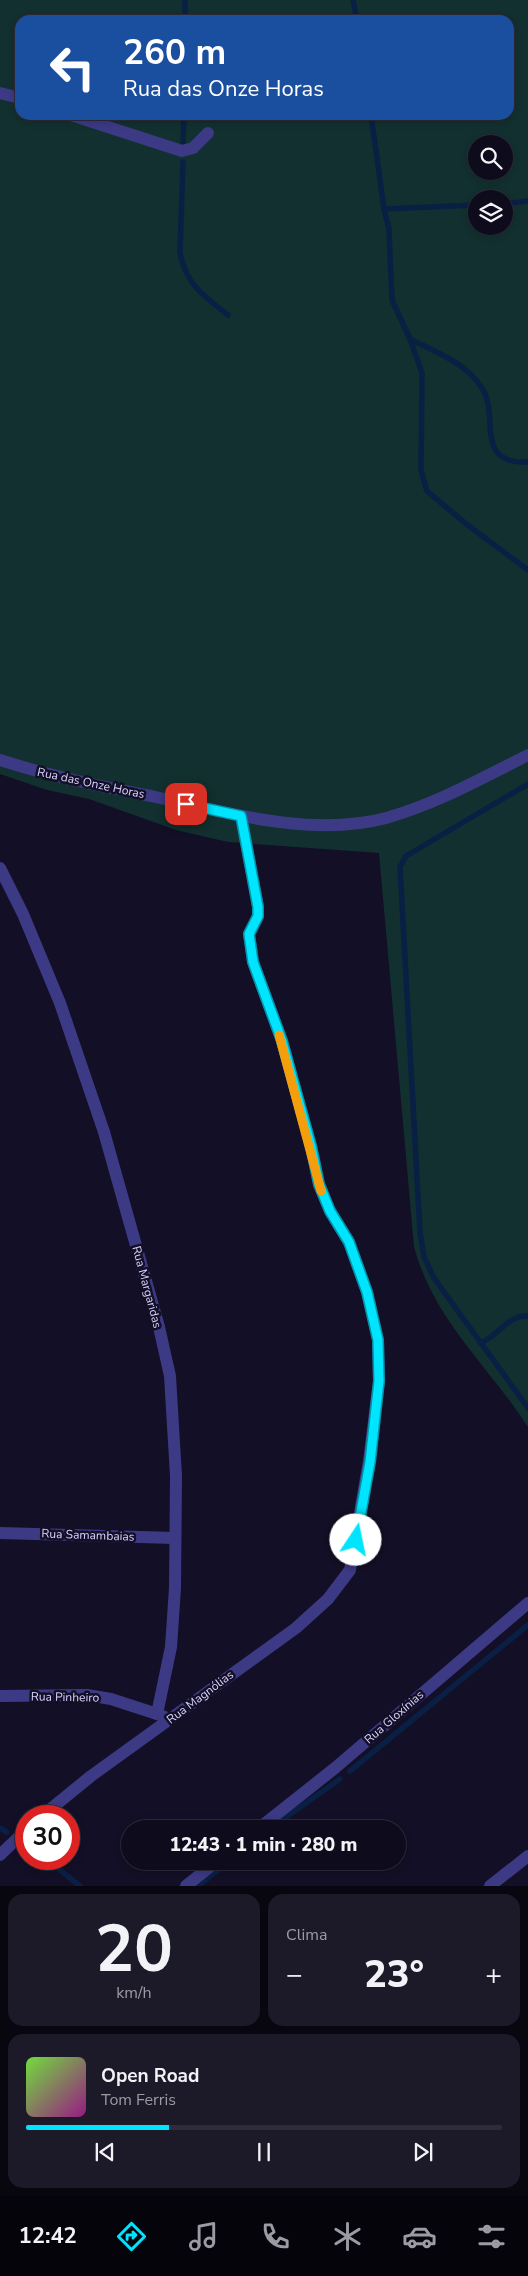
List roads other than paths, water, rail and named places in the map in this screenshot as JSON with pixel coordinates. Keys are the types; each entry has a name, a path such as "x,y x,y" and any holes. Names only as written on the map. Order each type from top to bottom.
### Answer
{"street":[{"path":"0,93 15,97"},
{"path":"86,120 182,151 193,148 208,133"},
{"name":"Rua das Onze Horas","path":"0,760 37,772 241,816 312,824 354,824 386,818 443,797 528,755"},
{"name":"Rua Magnólias","path":"55,1805 91,1776 296,1628 328,1599 350,1570 370,1462 379,1381 378,1340 367,1292 349,1242 330,1211 319,1184 311,1146 282,1041 253,962 249,934 258,916 258,907 241,816"},
{"name":"Rua Margaridas","path":"0,868 23,914 63,1012 104,1132 159,1327 170,1376 174,1422 176,1538 172,1647 157,1714"},
{"name":"Rua Samambaias","path":"0,1533 176,1538"},
{"name":"Rua Gloxínias","path":"269,1820 335,1768 528,1602"},
{"name":"Rua Pinheiro","path":"0,1696 87,1695 111,1699 157,1714"},
{"path":"157,1714 170,1720"},
{"path":"0,1854 15,1840"},
{"path":"490,1886 528,1856"},
{"path":"186,1886 206,1870"}],"waterway":[{"path":"185,0 185,15"},
{"path":"353,0 356,15"},
{"path":"183,145 184,120"},
{"path":"372,120 384,209 389,229 392,300 410,339 422,373 421,470 427,491 465,523 528,570"},
{"path":"183,162 180,253 183,264 197,289 228,315"},
{"path":"513,203 528,201"},
{"path":"384,209 468,205"},
{"path":"410,339 459,364 475,379 487,399 494,447 500,456 511,461 528,462"},
{"path":"528,784 406,856 400,867 420,1232 424,1257 434,1278 528,1408"},
{"path":"480,1343 514,1319 528,1316"},
{"path":"350,1771 528,1625"},
{"path":"282,1820 340,1779"},
{"path":"0,1828 7,1832"},
{"path":"60,1870 80,1886"},
{"path":"198,1886 218,1870"}]}
